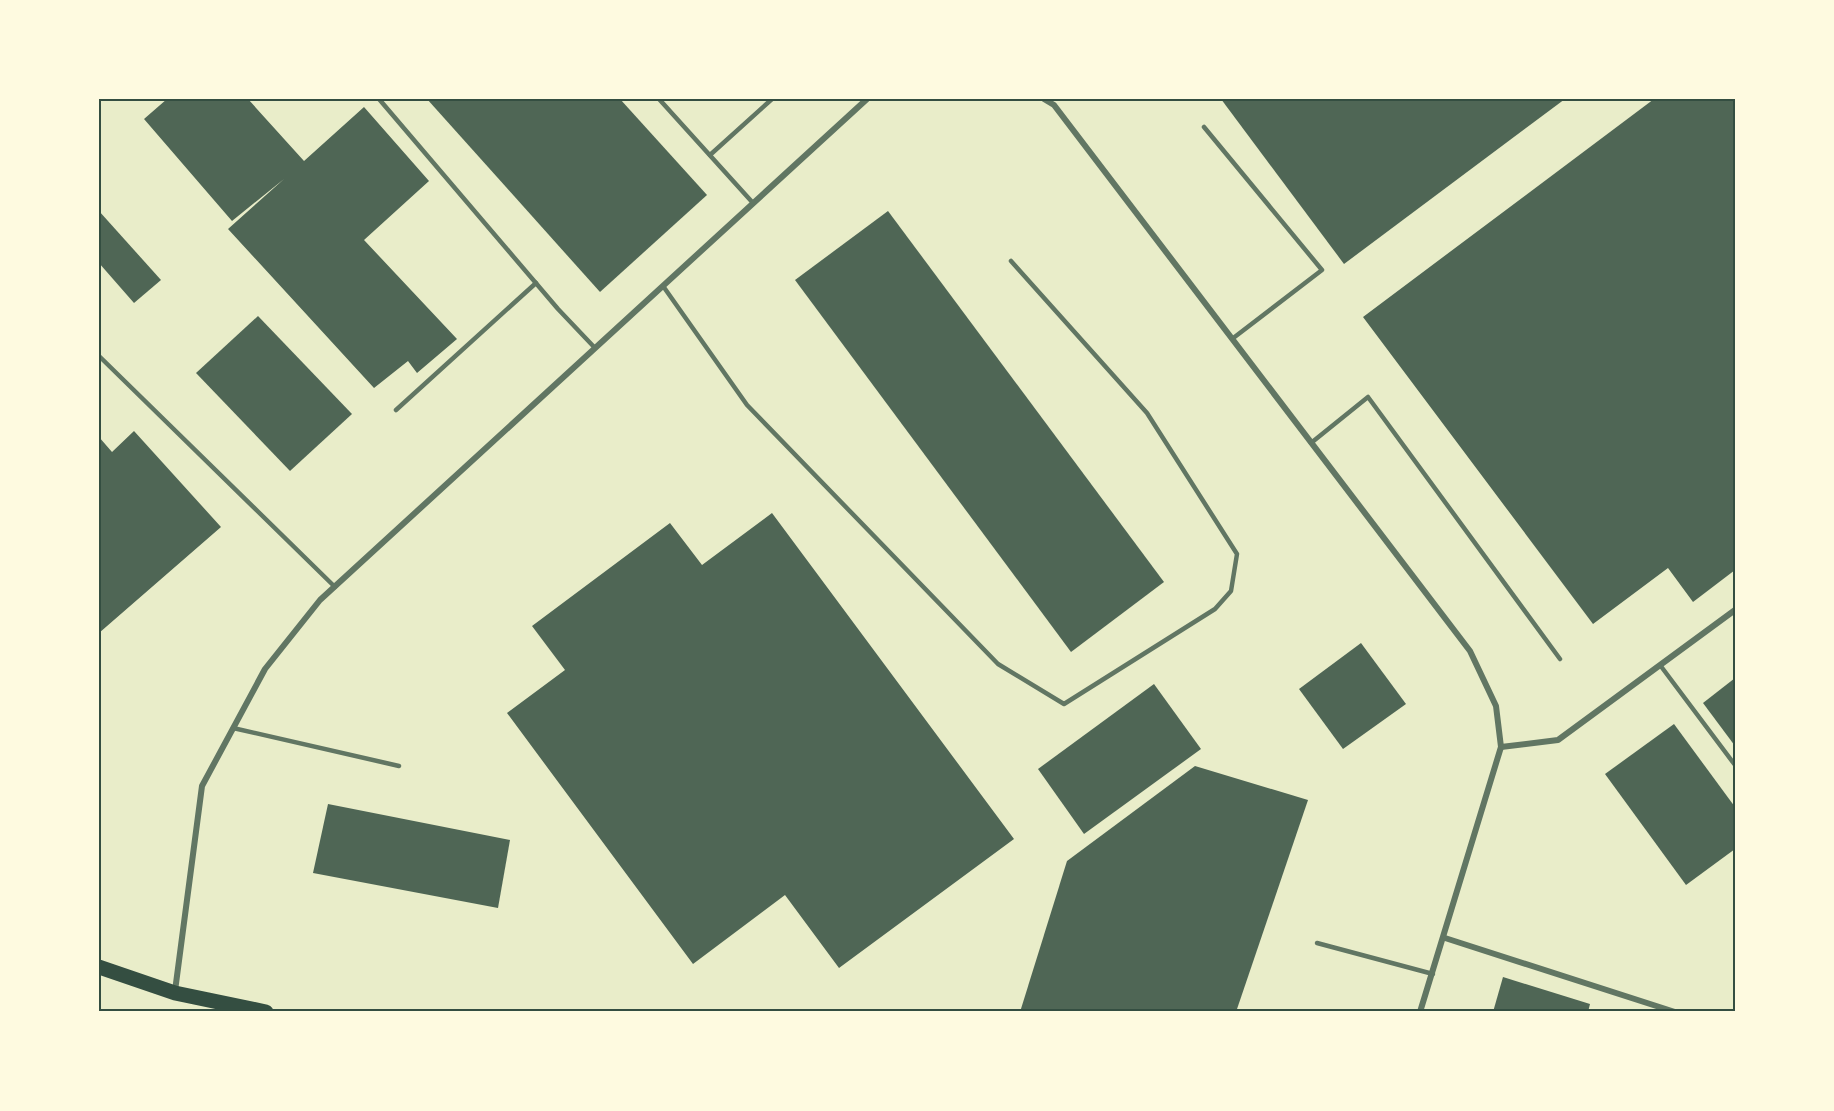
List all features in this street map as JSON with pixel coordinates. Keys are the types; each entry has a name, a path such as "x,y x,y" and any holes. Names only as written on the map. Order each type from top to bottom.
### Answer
{"main road":[{"path":"99,967 175,993 266,1012"}],"street":[{"path":"175,993 202,786 265,669 320,600 867,99"},
{"path":"1044,99 1054,105 1470,651 1496,706 1501,747 1445,938 1420,1012"},
{"path":"1501,747 1558,740 1735,610"},
{"path":"1445,938 1675,1012"}],"lane":[{"path":"379,99 536,283 595,348"},
{"path":"659,99 753,203"},
{"path":"710,155 772,99"},
{"path":"1204,127 1322,270 1232,339"},
{"path":"663,286 747,405 998,664 1064,704 1215,609 1231,591 1237,554 1147,413 1011,261"},
{"path":"396,410 536,283"},
{"path":"99,356 335,587"},
{"path":"1311,443 1368,397 1560,658"},
{"path":"1660,665 1735,765"},
{"path":"233,728 399,766"},
{"path":"1317,943 1433,974"}],"building":[{"path":"167,99 248,99 304,161 364,107 429,181 364,240 457,339 417,373 408,361 374,388 228,229 284,179 232,221 144,119"},
{"path":"427,99 620,99 707,195 600,292"},
{"path":"1221,99 1565,99 1344,264"},
{"path":"1654,99 1735,99 1735,570 1693,602 1668,568 1593,624 1363,317"},
{"path":"99,211 161,280 134,303 99,263"},
{"path":"888,211 1164,582 1071,652 795,280"},
{"path":"258,316 352,414 290,471 196,373"},
{"path":"134,431 221,527 99,633 99,437 112,452"},
{"path":"772,513 1014,839 839,968 785,895 693,964 507,713 565,670 532,626 670,523 702,565"},
{"path":"1361,643 1406,704 1343,749 1299,689"},
{"path":"1735,678 1735,746 1703,703"},
{"path":"1154,684 1201,749 1084,834 1038,769"},
{"path":"1674,724 1735,807 1735,849 1686,885 1605,774"},
{"path":"1195,766 1308,800 1236,1012 1020,1012 1067,861"},
{"path":"328,804 510,840 498,908 313,873"},
{"path":"1503,977 1590,1004 1588,1012 1493,1012"}]}
